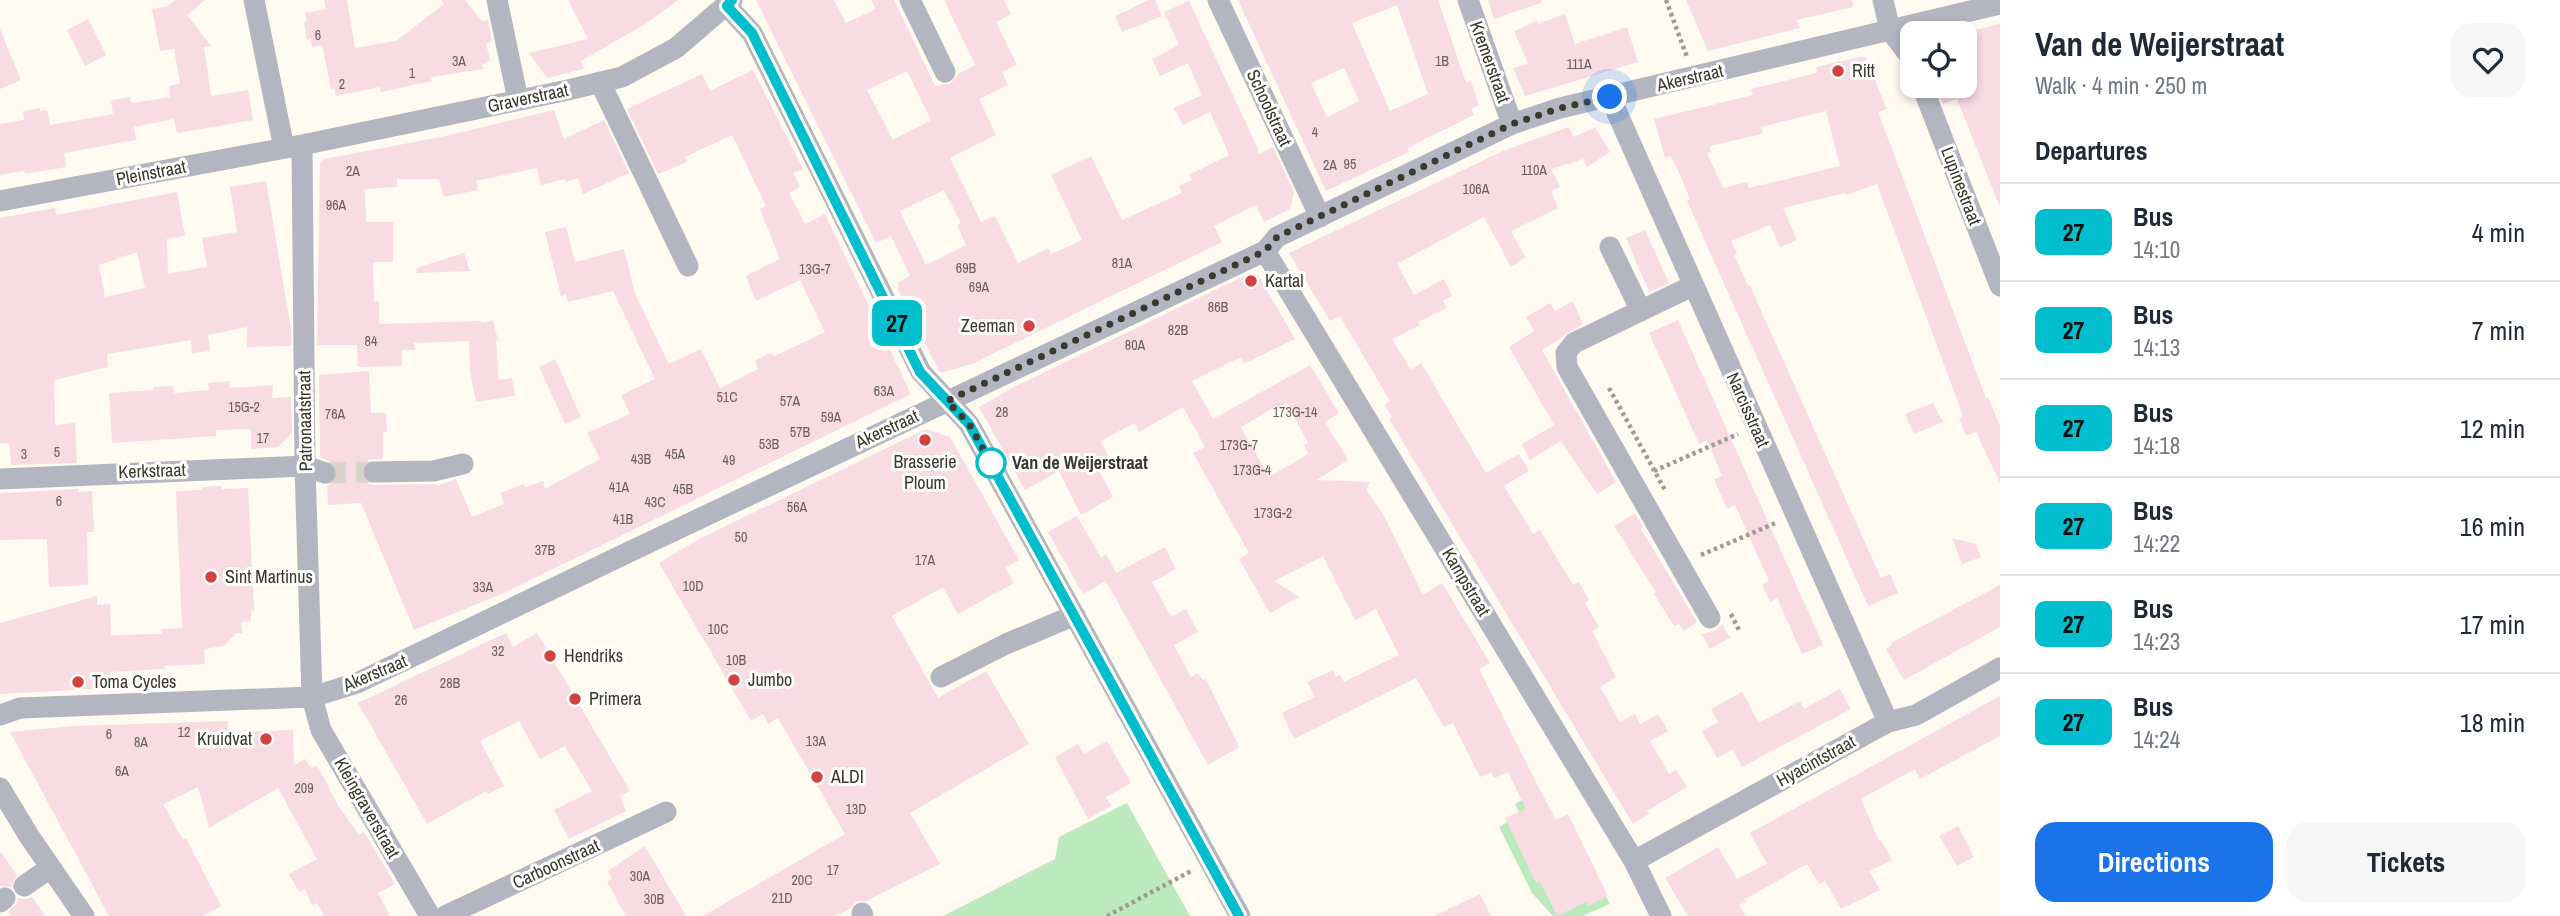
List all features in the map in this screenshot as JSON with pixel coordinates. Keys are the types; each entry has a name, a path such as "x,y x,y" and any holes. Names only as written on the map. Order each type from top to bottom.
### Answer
{"street":[{"name":"Patronaatstraat","path":"254,0 293,147 315,469 312,697"},
{"path":"497,0 518,100"},
{"path":"910,0 945,72"},
{"name":"Schoolstraat","path":"1218,0 1320,217"},
{"name":"Kremerstraat","path":"1468,0 1512,124"},
{"path":"1884,0 1890,30 1900,43"},
{"name":"Graverstraat","path":"293,147 622,77 676,48 729,3"},
{"path":"729,3 752,33 920,372 969,424 1240,916"},
{"name":"Akerstraat","path":"0,715 20,708 312,697 357,683 1265,251 1277,237 1512,124 1560,108 2000,4"},
{"path":"600,82 688,267"},
{"name":"Narcisstraat","path":"1610,97 1888,722"},
{"name":"Lupinestraat","path":"1927,98 2000,286"},
{"name":"Pleinstraat","path":"0,201 293,147"},
{"path":"1610,247 1641,311"},
{"name":"Kampstraat","path":"1265,251 1634,861 1658,915"},
{"path":"1692,286 1574,343 1566,353 1567,367 1710,618"},
{"path":"374,472 433,471 463,464"},
{"name":"Kerkstraat","path":"0,479 315,469"},
{"path":"941,677 1006,644 1075,615"},
{"name":"Hyacintstraat","path":"1634,861 1888,722 1916,715 2000,668"},
{"name":"Kleingraverstraat","path":"312,697 321,730 430,916"},
{"path":"0,788 84,916"},
{"name":"Carboonstraat","path":"445,916 666,812"},
{"path":"24,886 50,868"}],"path":[{"path":"1666,0 1694,77"},
{"path":"1654,471 1755,426"},
{"path":"1701,555 1795,515"},
{"path":"1107,916 1209,862"}],"green space":[{"path":"1538,791 1555,825 1568,821 1610,904 1582,916 1553,916 1532,893 1499,827 1520,814 1515,804"},
{"path":"1127,803 1190,916 943,916 1055,859 1059,837"}],"building":[{"path":"175,0 205,0 187,15 211,46 204,47 211,96 248,90 253,120 177,133 174,119 134,127 136,140 64,153 66,167 0,175 0,124 24,120 23,111 40,108 40,111 47,110 50,125 113,114 111,100 130,97 132,103 170,97 169,86 180,83 174,49 160,51 152,9 168,6"},
{"path":"324,0 347,0 355,48 396,41 444,4 441,0 465,0 482,21 488,20 492,42 486,43 490,60 482,65 483,69 431,77 432,81 381,92 380,87 336,96 335,88 331,89 322,45 312,47 311,39 307,40 304,22 307,21 305,13 326,9"},
{"path":"568,0 678,0 647,23 581,61 584,69 547,78 529,53 588,39"},
{"path":"756,0 834,0 846,23 876,9 871,0 894,0 935,86 951,83 958,74 975,65 944,0 1004,0 1011,14 996,22 1017,65 1002,72 1008,85 979,99 996,135 950,158 981,222 995,216 1018,263 1048,248 1051,254 1082,240 1051,175 1091,156 1122,220 1182,193 1179,186 1192,180 1189,175 1229,155 1210,112 1183,125 1174,108 1202,95 1188,63 1160,76 1152,59 1179,45 1164,12 1189,1 1258,149 1258,155 1273,147 1294,192 1290,209 1264,222 1256,205 1214,226 1222,242 972,364 940,373 898,289 898,282 910,276 891,236 876,243","holes":["907,71 931,120 893,140 867,90","944,190 961,223 957,225 966,245 926,265 900,211"]},
{"path":"1149,0 1155,0 1162,16 1122,32 1115,16"},
{"path":"1238,0 1438,0 1466,83 1471,81 1479,105 1471,109 1474,115 1407,148 1409,152 1326,191","holes":["1397,5 1428,94 1390,111 1352,23","1344,68 1359,101 1327,117 1311,83"]},
{"path":"1488,0 1541,0 1541,3 1494,19"},
{"path":"1686,0 1852,0 1853,7 1796,20 1800,28 1708,51"},
{"path":"1565,14 1575,44 1627,27 1638,62 1525,96 1513,68 1528,64 1514,31 1537,21 1538,24"},
{"path":"88,19 106,55 85,66 67,30"},
{"path":"2000,24 2000,205 1957,99 1943,104 1941,98 1977,98 1977,29"},
{"path":"0,29 21,80 0,89"},
{"path":"1865,57 1887,109 1878,112 1986,398 1988,397 2000,426 2000,483 1976,432 1966,436 1959,418 1963,416 1877,184 1846,195 1845,193 1783,208 1797,240 1780,247 1770,225 1731,241 1737,253 1734,255 1748,286 1750,285 1881,578 1890,574 1898,593 1868,606 1687,201 1690,199 1680,175 1671,156 1665,158 1654,119 1753,95 1751,89 1817,73 1816,67","holes":["1826,111 1840,166 1749,188 1747,182 1723,188 1707,153 1711,152 1710,146 1762,134 1761,127"]},
{"path":"753,70 803,169 793,173 800,187 789,193 805,224 825,214 911,394 506,592 414,630 361,503 328,505 327,486 334,482 338,471 334,464 320,457 319,375 369,371 371,413 386,413 387,432 383,432 383,459 368,460 362,466 361,473 367,483 437,486 456,479 472,517 504,504 500,493 524,484 525,487 543,481 545,489 600,459 587,433 630,414 621,395 655,379 613,291 568,302 566,294 561,296 545,232 566,227 575,262 624,249 635,294 669,364 701,349 720,388 758,369 755,361 764,356 770,353 775,356 825,332 800,280 756,301 746,276 780,259 760,209 766,206 732,135 685,157 687,162 658,174 627,109 702,74 710,91"},
{"path":"554,110 564,139 604,120 629,173 583,194 578,178 541,185 537,168 476,181 478,190 444,197 439,179 397,179 397,187 365,189 366,222 393,222 393,262 373,262 374,301 379,301 379,324 482,323 493,320 498,341 499,380 512,378 515,396 476,402 470,371 469,341 414,343 415,350 402,350 402,366 358,367 357,345 317,345 320,165 324,159 441,137"},
{"path":"1569,127 1574,137 1595,127 1610,152 1587,167 1583,159 1551,169 1560,187 1551,191 1558,208 1511,231 1525,257 1511,267 1484,217 1397,264 1414,295 1444,279 1452,296 1443,301 1447,308 1392,339 1411,370 1421,363 1486,473 1519,454 1529,471 1504,486 1533,534 1540,530 1573,585 1579,582 1589,600 1585,603 1599,627 1592,631 1616,677 1600,687 1620,722 1635,714 1640,724 1658,714 1668,731 1650,741 1669,774 1676,770 1687,787 1647,811 1649,814 1633,824 1389,419 1392,417 1384,405 1390,401 1340,316 1330,321 1289,253 1503,151"},
{"path":"266,181 291,329 291,346 247,347 247,327 208,335 210,351 192,353 191,340 107,354 108,367 54,380 55,425 75,423 77,463 11,465 9,443 0,443 0,218 55,208 56,215 177,192 185,236 167,239 168,274 207,267 202,238 237,232 230,187","holes":["137,252 145,288 105,297 99,265"]},
{"path":"1645,230 1669,283 1649,292 1626,238"},
{"path":"464,253 470,271 417,273 416,268"},
{"path":"1250,273 1258,275 1295,339 1244,364 1241,357 1192,381 1213,419 1310,365 1339,413 1325,422 1348,460 1317,480 1370,482 1366,490 1382,512 1423,595 1442,583 1490,663 1479,669 1539,788 1556,820 1568,814 1608,896 1588,906 1586,902 1557,916 1540,881 1536,883 1505,818 1526,809 1508,772 1494,778 1491,772 1480,777 1453,723 1444,727 1416,678 1294,739 1282,713 1315,697 1307,682 1333,670 1336,677 1340,675 1344,682 1399,655 1376,609 1355,620 1323,556 1274,581 1299,597 1270,613 1239,559 1249,553 1193,453 1205,447 1183,407 1139,432 1134,423 1101,441 1110,460 1097,467 1113,497 1081,515 1059,471 1025,490 979,407 1014,387","holes":["1287,403 1308,443 1304,445 1308,454 1269,477 1241,427 1276,406 1277,408"]},
{"path":"1573,301 1583,324 1542,350 1616,482 1597,494 1561,441 1530,460 1522,444 1554,425 1509,347 1534,331 1526,317 1550,303 1555,311"},
{"path":"1678,320 1823,645 1802,654 1777,598 1770,602 1762,584 1769,581 1735,505 1727,509 1714,479 1722,476 1707,440 1699,444 1649,333"},
{"path":"555,359 581,417 565,424 539,367"},
{"path":"229,381 230,388 273,385 272,398 291,397 292,433 278,447 251,449 251,429 216,430 216,436 112,443 109,393 173,386 174,393 209,390 208,383"},
{"path":"1933,403 1943,422 1914,434 1905,414"},
{"path":"926,429 950,437 1019,560 1005,568 1014,583 958,614 943,587 892,616 938,698 986,671 1029,744 910,813 940,864 866,901 857,901 850,909 835,916 703,916 845,834 778,718 768,724 763,714 751,721 659,563 699,539"},
{"path":"222,486 222,489 248,488 254,611 251,611 251,621 241,622 242,633 236,633 224,646 204,649 205,664 110,672 111,688 0,694 0,623 97,596 97,605 110,604 111,635 162,634 162,629 182,628 176,491"},
{"path":"78,489 79,492 92,491 94,532 87,532 88,585 49,587 47,539 0,540 0,493"},
{"path":"1635,513 1643,527 1641,529 1697,622 1684,631 1679,624 1674,626 1614,526"},
{"path":"1077,516 1101,558 1106,554 1116,573 1165,547 1176,569 1152,582 1171,617 1186,609 1198,632 1174,645 1191,677 1198,673 1203,680 1206,679 1239,747 1208,765 1106,581 1083,594 1048,532"},
{"path":"1952,538 1976,544 1981,557 1962,564"},
{"path":"2000,585 2000,627 1904,680 1886,649 1891,643"},
{"path":"1722,624 1730,638 1710,649 1702,634 1716,630"},
{"path":"506,633 513,647 537,633 630,791 620,796 626,811 569,839 554,810 592,791 565,746 540,759 519,721 480,741 504,786 488,794 486,791 427,824 358,703"},
{"path":"1840,689 1851,709 1742,767 1733,749 1717,758 1702,731 1718,722 1711,709 1742,692 1759,723 1800,701 1804,709"},
{"path":"2000,696 2000,736 1920,779 1915,769 1861,799 1879,841 1881,840 1892,860 1869,871 1880,890 1841,909 1825,881 1819,884 1807,864 1745,899 1746,902 1739,905 1746,916 1688,916 1665,878 1718,847 1737,879 1767,864 1750,833"},
{"path":"228,721 228,732 293,730 294,765 305,759 311,768 317,765 339,807 359,835 364,832 395,884 378,893 390,916 324,916 317,903 312,905 305,889 299,892 289,874 317,859 278,788 209,828 198,787 163,804 183,840 186,838 221,906 203,916 109,916 10,732 75,726"},
{"path":"1107,741 1131,783 1106,797 1111,806 1088,819 1055,757 1078,744 1084,754"},
{"path":"1958,826 1974,857 1957,866 1939,836"},
{"path":"645,846 686,916 626,916 607,882 612,879 608,871"},
{"path":"0,851 17,875 11,887 0,886"},
{"path":"1480,894 1491,916 1434,916"},
{"path":"32,897 45,916 11,916 8,912 18,898"}],"tunnel":[{"path":"325,473 374,472"}],"bus line":[{"name":"27","path":"732,0 727,6 752,33 920,372 969,424 1239,916"}],"place":[{"name":"Ritt","path":"1838,71"},
{"name":"Kartal","path":"1251,281"},
{"name":"Zeeman","path":"1029,326"},
{"name":"Brasserie Ploum","path":"925,440"},
{"name":"Van de Weijerstraat","path":"991,463"},
{"name":"Sint Martinus","path":"211,577"},
{"name":"Hendriks","path":"550,656"},
{"name":"Jumbo","path":"734,680"},
{"name":"Toma Cycles","path":"78,682"},
{"name":"Primera","path":"575,699"},
{"name":"Kruidvat","path":"266,739"},
{"name":"ALDI","path":"817,777"}],"route":[{"path":"991,463 996,472 969,424 947,401 1265,251 1277,237 1512,124 1560,108 1610,97"}]}
